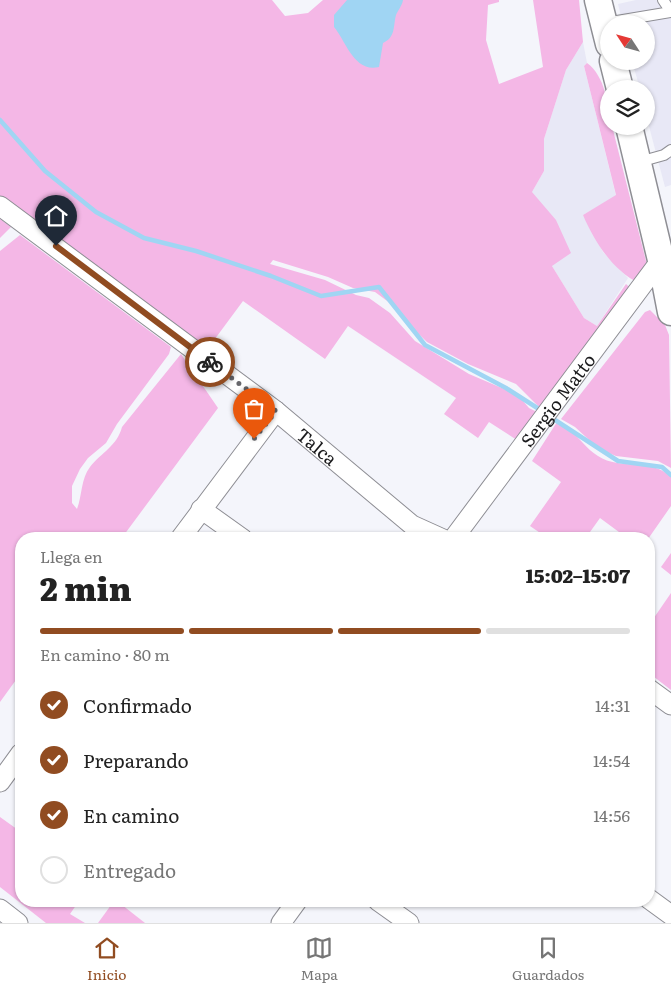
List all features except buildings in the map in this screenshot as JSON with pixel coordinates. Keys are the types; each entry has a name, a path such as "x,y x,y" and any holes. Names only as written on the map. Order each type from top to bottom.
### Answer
{"street":[{"path":"631,135 661,260 671,312"},
{"name":"Talca","path":"0,206 276,411 407,532"},
{"name":"Sergio Matto","path":"459,532 661,260"},
{"path":"185,532 276,411"},
{"path":"201,509 233,532"},
{"path":"655,693 671,705"},
{"path":"0,782 15,765"},
{"path":"655,903 671,915"},
{"path":"281,923 293,907"},
{"path":"386,907 409,923"},
{"path":"0,909 18,923"}],"lane":[{"path":"651,15 671,12 664,0"},
{"path":"638,162 664,155 671,150"}],"shaded area":[{"path":"0,0 272,0 285,16 308,13 323,0 499,0 499,2 488,5 486,40 499,84 543,67 533,0 579,0 583,42 566,70 544,139 544,171 532,192 556,220 571,253 552,266 584,318 597,326 626,284 636,293 541,409 516,384 468,364 427,342 406,322 394,306 375,292 353,288 328,277 273,260 270,264 325,280 356,295 369,298 390,313 415,341 469,374 518,395 529,408 545,416 523,444 489,422 478,438 444,414 456,398 348,326 325,359 243,301 206,351 0,199"},
{"path":"636,0 671,0 671,185 665,187 651,135 655,135 655,80 637,80 635,70 655,70 655,15 621,15 618,4"},
{"path":"583,42 587,63 584,66 616,196 583,215 603,252 628,278 597,326 584,318 552,266 532,192 544,171 544,139 566,70"},
{"path":"587,63 600,80 600,130 584,66"},
{"path":"601,135 614,135 648,269 639,283 621,271 605,254 583,215 616,195"},
{"path":"0,219 11,227 0,238"},
{"path":"20,235 171,347 169,354 117,424 106,443 88,458 80,469 72,486 72,503 77,509 87,471 113,444 120,434 122,427 181,354 218,408 126,532 15,532 15,681 0,702 0,251"},
{"path":"650,310 665,325 669,335 671,468 658,461 616,456 599,449 575,427 561,419 645,312"},
{"path":"557,422 570,430 598,456 616,463 654,467 663,471 671,477 671,506 653,532 619,532 600,518 590,532 539,532 530,526 561,482 532,461"},
{"path":"671,553 671,575 661,567"},
{"path":"671,593 671,690 655,678 655,616"},
{"path":"0,817 15,828 15,899 0,887"},
{"path":"26,907 75,907 70,914 85,923 46,923"},
{"path":"110,907 125,907 145,923 98,923"}],"water":[{"path":"347,0 403,0 396,15 392,34 383,43 379,67 370,68 357,61 334,27 334,15"}],"waterway":[{"path":"0,120 45,171 96,212 144,238 196,251 271,276 321,296 379,287 425,345 506,388 542,411"},
{"path":"552,418 618,461 662,467 671,475"}],"way so far":[{"path":"210,362 276,411 254,439"}],"route":[{"path":"56,246 210,362"}]}
